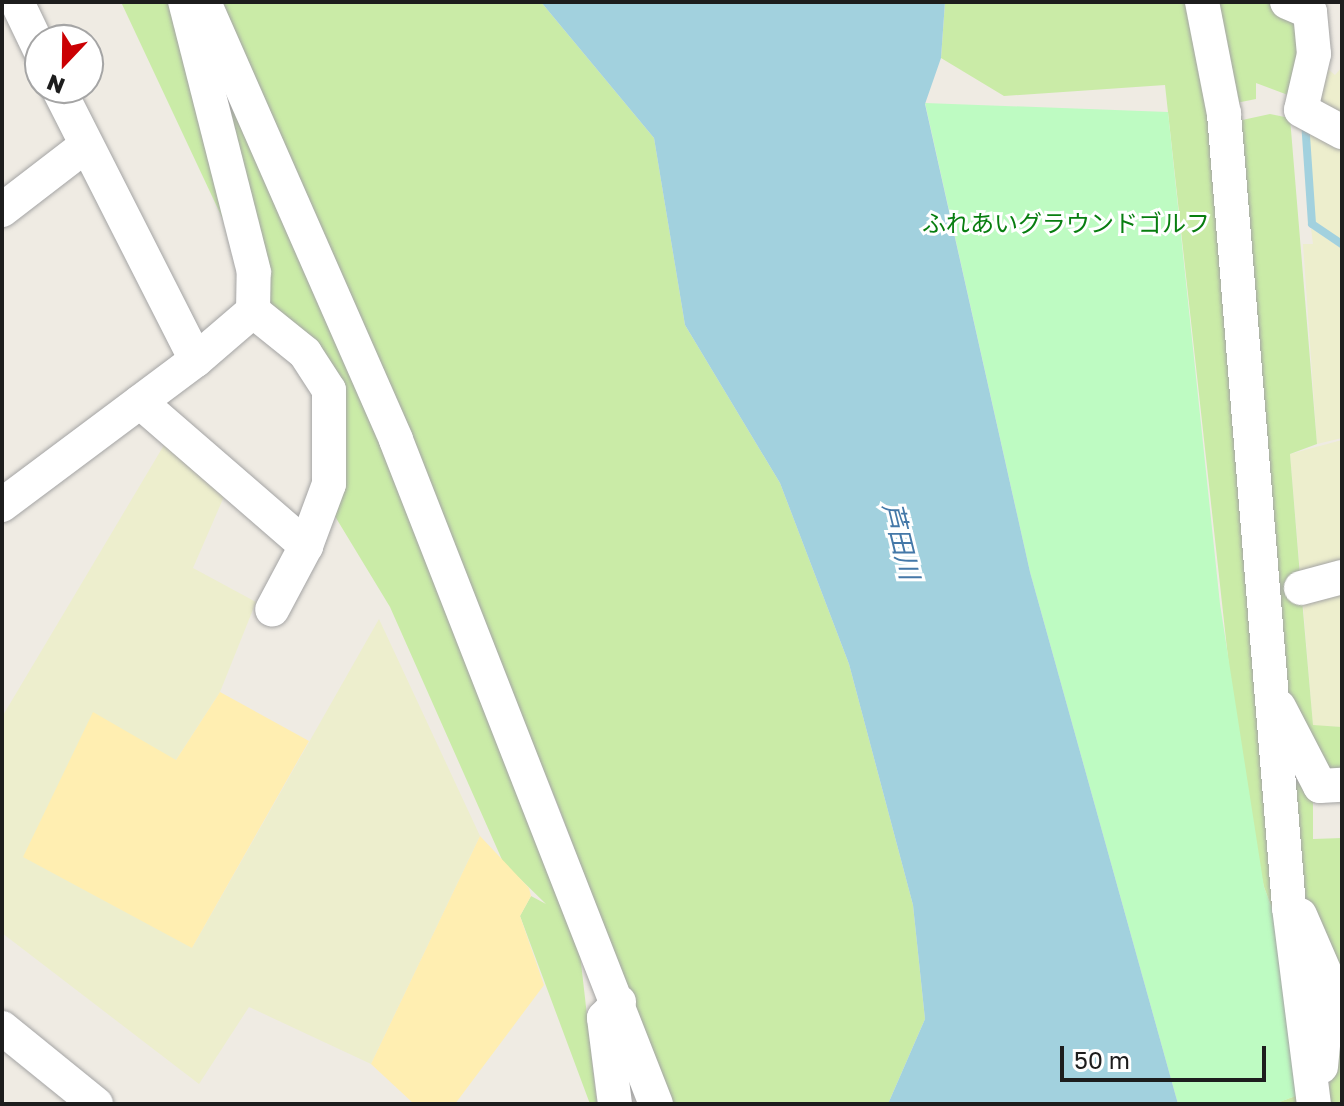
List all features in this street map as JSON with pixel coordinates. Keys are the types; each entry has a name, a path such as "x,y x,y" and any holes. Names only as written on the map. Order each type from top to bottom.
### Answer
{"street":[{"path":"17,2 28,24"},
{"path":"2,505 196,360 253,311 254,272 185,2"},
{"path":"204,2 396,440 619,1002 652,1098"},
{"path":"1202,2 1224,114 1289,907 1313,1097"},
{"path":"1313,9 1314,54 1301,110 1342,132"},
{"path":"65,104 196,360"},
{"path":"2,210 85,146"},
{"path":"253,311 305,353 329,390 329,484 306,546 272,610"},
{"path":"140,402 306,546"},
{"path":"1301,588 1342,577"},
{"path":"1272,692 1320,786 1342,785"},
{"path":"1289,907 1298,911 1336,977 1325,1058 1313,1097"},
{"path":"615,1104 604,1018 619,1002"},
{"path":"2,1028 96,1104"}],"green space":[{"path":"121,2 176,2 234,243"},
{"path":"221,2 541,2 654,138 685,325 780,483 849,664 913,905 925,1019 888,1104 670,1104 559,808 423,475"},
{"path":"945,2 1199,2 1233,122 1270,114 1290,118 1317,444 1290,454 1301,588 1313,725 1342,727 1342,772 1313,768 1313,839 1342,838 1342,959 1329,982 1314,1104 1274,1104 1311,1090 1296,973 1264,887 1243,794 1165,85 1004,96 941,58"},
{"path":"1215,2 1271,2 1303,22 1296,98 1256,83 1256,99 1231,104"},
{"path":"194,9 365,399 578,936 597,1104 590,1104 520,916 531,896 546,904 503,862 390,607 333,513 338,417 265,310"},
{"path":"1322,64 1335,75 1342,67 1342,121 1317,100"},
{"name":"ふれあいグラウンドゴルフ","path":"925,103 1168,112 1220,604 1264,887 1296,973 1312,1090 1274,1104 1178,1104 1030,572"},
{"path":"1307,127 1342,142 1342,241 1315,223"},
{"path":"1311,228 1342,249 1342,438 1317,444 1303,244 1313,244"},
{"path":"167,440 226,492 193,568 256,602 220,692 176,760 192,948 379,619 480,836 371,1064 249,1007 199,1084 2,933 2,717"},
{"path":"1342,440 1342,572 1301,583 1290,454"},
{"path":"1342,582 1342,727 1313,726 1302,592"},
{"path":"1342,981 1342,1104 1329,1104 1330,1058"}],"sand":[{"path":"220,692 309,741 192,948 23,857 93,712 176,760"},
{"path":"480,836 529,888 531,896 520,916 544,985 455,1104 414,1104 371,1064"}],"water":[{"name":"芦田川","path":"541,2 945,2 941,58 925,104 1030,572 1178,1104 888,1104 925,1019 913,905 849,664 780,483 685,325 654,138"}],"waterway":[{"path":"1305,121 1312,224 1342,244"}]}
